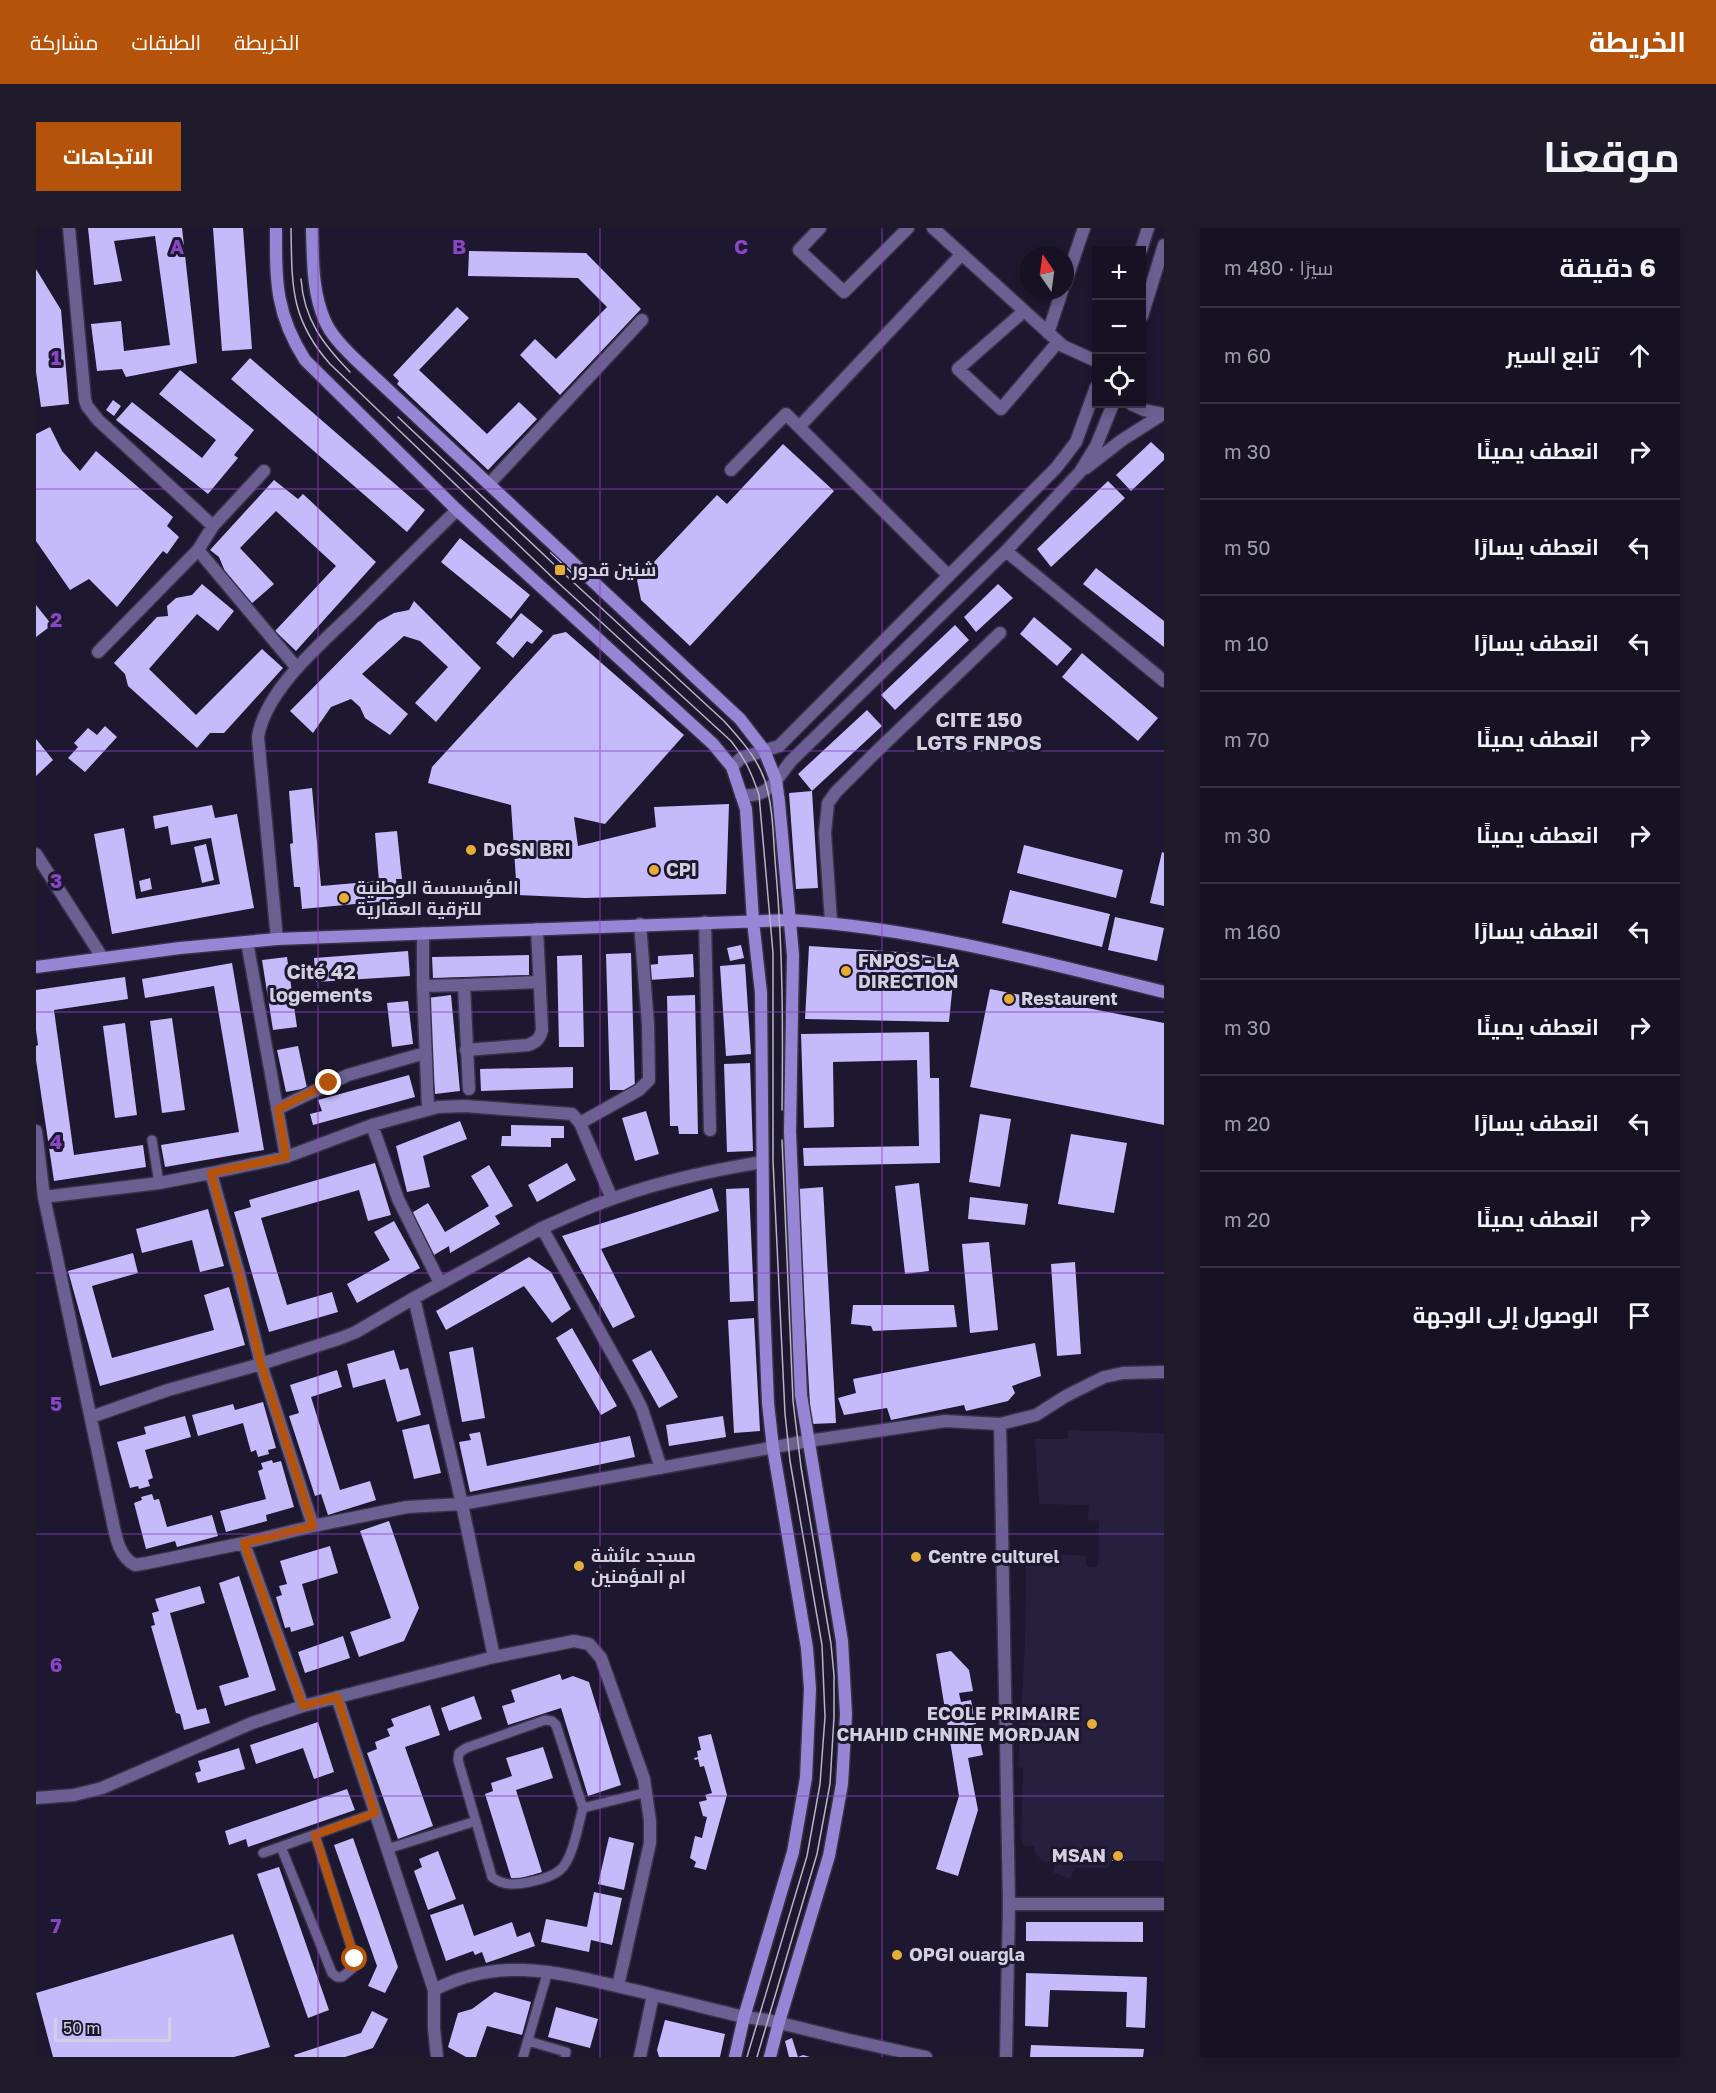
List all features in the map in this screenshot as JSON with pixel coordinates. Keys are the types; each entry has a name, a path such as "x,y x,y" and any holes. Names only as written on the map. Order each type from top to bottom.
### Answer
{"street":[{"path":"69,228 87,406 98,420 213,526"},
{"path":"276,228 276,277 279,300 285,322 299,351 320,375 457,510 713,744 732,767 746,809 753,921 761,993 762,1162 768,1403 773,1448 807,1648 810,1739 806,1778 793,1852 744,2017 735,2057"},
{"path":"312,228 313,269 317,299 326,322 338,340 354,358 740,719 764,750 776,780 793,955 790,1132 801,1395 842,1641 846,1714 842,1784 829,1856 770,2057"},
{"path":"820,228 798,250 843,292 908,228"},
{"path":"933,228 1058,342 1092,359"},
{"path":"1074,257 1084,228"},
{"path":"1142,246 1148,228"},
{"path":"1146,303 1164,245"},
{"path":"799,427 961,255"},
{"path":"1048,333 1059,300"},
{"path":"1023,312 958,369 1001,409 1058,342"},
{"path":"489,484 642,320"},
{"path":"732,767 741,758 779,746 1056,468 1076,442 1092,398"},
{"path":"1080,472 1096,446 1111,408"},
{"path":"1140,408 1164,414"},
{"path":"731,470 786,414 949,576"},
{"path":"741,795 759,795 767,791 791,761 1006,552 1080,472 1122,440 1164,414"},
{"path":"98,652 198,550 213,526 264,471"},
{"path":"277,939 258,737 260,724 267,707 297,668 457,510"},
{"path":"198,550 297,668"},
{"path":"1006,552 1164,681"},
{"path":"831,922 825,833 828,803 877,751 1000,633"},
{"path":"36,854 102,957"},
{"path":"36,967 102,957 277,939 790,920 831,922 981,946 1164,992"},
{"path":"705,922 710,1130"},
{"path":"580,1123 639,1090 649,1080 648,1024 640,924"},
{"path":"466,1050 523,1046 537,1041 542,1030 537,929"},
{"path":"423,933 428,1109"},
{"path":"247,942 286,1157"},
{"path":"423,986 539,982"},
{"path":"464,985 469,1089"},
{"path":"278,1109 348,1075 425,1053"},
{"path":"44,1197 159,1183 286,1157 372,1125 428,1109 465,1106 569,1113 580,1123 612,1199"},
{"path":"372,1125 398,1199 440,1283"},
{"path":"36,1131 44,1197 111,1514 120,1547 130,1563 135,1565 407,1508 462,1504 808,1441 945,1421 1000,1424 1036,1415 1104,1377 1123,1373 1164,1372"},
{"path":"91,1416 356,1332 542,1228 612,1199 683,1178 762,1162"},
{"path":"211,1173 261,1364 313,1526"},
{"path":"542,1228 632,1389 645,1418 661,1468"},
{"path":"414,1299 462,1504 494,1657"},
{"path":"1000,1424 1009,1904 1006,2057"},
{"path":"244,1543 303,1706"},
{"path":"36,1798 74,1795 102,1788 252,1723 303,1706 494,1657 574,1641 589,1644 601,1658 647,1792 650,1843 618,1986"},
{"path":"337,1697 434,1990 437,2057"},
{"path":"1009,1904 1164,1904"},
{"path":"434,1990 460,1978 491,1971 509,1969 559,1972 744,2017 779,2022 845,2040 926,2057"},
{"path":"640,2057 652,1995"}],"lane":[{"path":"152,1140 159,1183"},
{"path":"545,1720 552,1720 556,1725 583,1808 569,1858 560,1870 550,1876 522,1883 499,1882 492,1877 458,1760 459,1753 466,1748 545,1720"},
{"path":"583,1808 647,1792"},
{"path":"263,1853 375,1813"},
{"path":"387,1849 476,1821"},
{"path":"281,1847 332,1973 337,1977 342,1977 354,1966 355,1959 315,1835"},
{"path":"523,2057 548,1971"},
{"path":"528,2041 566,2052 565,2057"}],"shaded area":[{"path":"1067,1430 1164,1433 1164,1861 1112,1861 1107,1868 1075,1868 1070,1879 1054,1873 1054,1864 1045,1862 1035,1854 1034,1846 1024,1846 1021,1838 1023,1768 1018,1767 1025,1643 1026,1565 1058,1567 1057,1554 1086,1556 1086,1566 1098,1567 1099,1521 1088,1520 1089,1505 1039,1504 1035,1439 1068,1439"}],"building":[{"path":"88,228 182,228 197,363 126,377 122,369 97,371 91,324 121,321 124,351 170,345 155,236 114,241 122,281 94,285"},
{"path":"213,228 243,228 252,349 222,351"},
{"path":"469,251 586,253 641,309 560,395 520,355 535,339 556,359 607,307 578,278 468,276"},
{"path":"36,269 61,310 69,404 41,407 36,372"},
{"path":"457,307 469,318 419,370 487,434 519,402 537,419 488,470 397,384 399,381 393,375"},
{"path":"250,358 425,510 407,532 231,379"},
{"path":"180,370 254,430 234,455 238,458 208,494 116,420 132,402 202,458 216,440 159,394"},
{"path":"113,400 121,406 114,416 106,410"},
{"path":"50,427 62,451 80,471 96,451 173,517 167,526 179,537 167,554 163,551 117,607 89,579 70,590 36,541 36,434"},
{"path":"1151,442 1164,454 1164,460 1131,491 1116,475"},
{"path":"783,444 834,491 690,646 641,600 637,580 717,495 727,504"},
{"path":"274,480 298,499 303,494 376,562 296,651 275,631 336,566 276,511 240,548 274,584 251,604 229,581 219,557 210,550"},
{"path":"1108,481 1125,498 1051,567 1037,549"},
{"path":"460,538 530,595 511,619 441,562"},
{"path":"551,550 577,573 576,575 573,575 550,553"},
{"path":"1096,568 1164,621 1164,647 1083,584"},
{"path":"202,584 234,611 218,631 197,614 149,669 196,715 262,649 283,668 224,733 210,733 197,748 128,686 125,674 114,663 157,617 168,616 167,606 176,598 192,595"},
{"path":"998,584 1013,598 976,632 964,617"},
{"path":"414,601 481,668 436,722 415,703 448,667 420,641 404,636 362,674 408,714 390,735 365,718 360,707 351,699 331,707 313,733 290,711 378,622 394,613 409,610"},
{"path":"36,605 52,625 36,637"},
{"path":"521,613 543,631 532,644 527,641 513,658 496,643"},
{"path":"1034,617 1072,649 1057,666 1020,634"},
{"path":"955,625 969,640 895,710 881,695"},
{"path":"566,632 684,735 605,824 574,817 578,846 656,827 654,807 729,804 726,894 585,898 517,895 511,805 428,783 432,767 553,635"},
{"path":"1082,653 1158,718 1138,741 1062,677"},
{"path":"867,710 882,726 812,791 798,774"},
{"path":"105,726 117,737 85,772 68,758 78,747 74,743 88,728 97,735"},
{"path":"36,739 53,760 36,776"},
{"path":"312,788 321,886 379,881 375,833 397,831 402,879 396,879 398,900 302,909 300,887 294,887 289,791"},
{"path":"812,791 818,888 796,889 789,793"},
{"path":"212,805 215,818 237,814 254,908 112,934 94,834 124,828 136,899 220,884 211,838 171,845 168,826 155,829 153,816"},
{"path":"206,844 214,880 202,883 194,847"},
{"path":"1024,845 1123,870 1116,898 1017,873"},
{"path":"1162,852 1164,853 1164,906 1150,903"},
{"path":"150,878 152,889 141,892 139,881"},
{"path":"1010,890 1110,914 1102,947 1002,923"},
{"path":"1115,917 1164,928 1157,961 1108,950"},
{"path":"741,945 744,958 730,961 727,948"},
{"path":"809,946 915,953 955,962 949,1022 805,1019"},
{"path":"408,951 410,976 316,982 314,958"},
{"path":"631,953 635,1090 610,1090 606,954"},
{"path":"693,954 694,977 649,980 648,965 658,964 658,956"},
{"path":"529,955 529,975 433,978 432,957"},
{"path":"582,955 584,1047 559,1047 557,956"},
{"path":"287,957 297,1027 273,1030 262,960"},
{"path":"232,963 264,1150 165,1167 161,1145 239,1132 214,986 145,998 142,979"},
{"path":"745,964 751,1054 726,1056 720,966"},
{"path":"125,977 128,999 54,1010 74,1155 143,1145 146,1167 54,1181 36,1060 36,1046 38,1045 36,990"},
{"path":"990,989 1164,1023 1164,1125 970,1087"},
{"path":"451,995 460,1091 435,1094 427,998"},
{"path":"695,995 698,1134 679,1134 678,1126 670,1126 667,996"},
{"path":"408,1001 413,1044 392,1047 387,1003"},
{"path":"172,1018 185,1110 162,1113 150,1021"},
{"path":"125,1023 137,1115 115,1118 103,1026"},
{"path":"929,1032 930,1078 939,1078 940,1163 804,1166 803,1148 919,1146 917,1060 833,1062 834,1127 804,1128 801,1034"},
{"path":"298,1046 307,1088 286,1092 277,1050"},
{"path":"750,1063 753,1151 727,1152 724,1064"},
{"path":"573,1067 573,1088 481,1091 480,1069"},
{"path":"409,1075 415,1097 313,1125 310,1114 322,1111 318,1100"},
{"path":"646,1111 659,1154 635,1161 622,1118"},
{"path":"980,1114 1011,1119 1000,1187 969,1182"},
{"path":"460,1121 467,1139 423,1156 430,1187 407,1192 396,1146"},
{"path":"511,1125 564,1126 564,1138 551,1138 551,1147 501,1146 502,1136 511,1136"},
{"path":"1071,1134 1127,1143 1114,1213 1058,1204"},
{"path":"375,1163 391,1215 368,1221 359,1190 261,1218 287,1305 332,1292 338,1312 269,1332 234,1212 251,1207 249,1200"},
{"path":"567,1163 576,1180 537,1202 528,1185"},
{"path":"489,1165 513,1206 495,1216 500,1224 450,1253 449,1246 434,1255 410,1214 428,1203 445,1232 489,1206 471,1176"},
{"path":"919,1183 929,1271 905,1274 895,1186"},
{"path":"823,1187 836,1423 811,1424 798,1189"},
{"path":"712,1188 719,1211 601,1249 635,1317 613,1328 562,1236"},
{"path":"749,1188 754,1301 730,1302 726,1189"},
{"path":"970,1197 1028,1204 1025,1225 968,1219"},
{"path":"208,1209 224,1266 200,1272 192,1240 142,1253 136,1229"},
{"path":"394,1221 420,1268 357,1303 347,1284 390,1260 374,1232"},
{"path":"989,1242 998,1330 970,1333 962,1244"},
{"path":"133,1253 138,1273 92,1286 112,1358 214,1330 204,1295 229,1287 245,1345 100,1386 68,1271"},
{"path":"529,1257 551,1272 571,1309 552,1323 524,1286 446,1330 436,1311"},
{"path":"1075,1262 1081,1354 1057,1356 1051,1264"},
{"path":"853,1305 954,1305 957,1327 873,1331 871,1326 851,1324"},
{"path":"754,1318 760,1431 734,1433 728,1320"},
{"path":"572,1328 617,1406 601,1415 556,1338"},
{"path":"1035,1343 1041,1376 1012,1386 1015,1393 1008,1401 966,1411 964,1405 891,1420 887,1408 844,1415 838,1398 856,1393 853,1379"},
{"path":"473,1347 485,1418 462,1422 449,1352"},
{"path":"394,1350 400,1370 408,1368 421,1415 397,1422 385,1379 353,1388 347,1364"},
{"path":"651,1350 678,1397 659,1408 632,1360"},
{"path":"337,1370 342,1387 311,1397 340,1490 370,1481 376,1500 328,1515 321,1494 315,1496 289,1416 299,1413 290,1385"},
{"path":"263,1402 276,1448 268,1450 269,1454 258,1457 256,1450 251,1452 243,1423 198,1436 192,1415 233,1404 235,1410"},
{"path":"185,1416 191,1437 145,1450 153,1478 148,1480 150,1486 139,1489 138,1486 130,1488 117,1442 146,1434 144,1427"},
{"path":"723,1416 726,1437 669,1446 666,1425"},
{"path":"429,1424 441,1473 414,1479 402,1430"},
{"path":"480,1432 487,1466 630,1436 635,1457 470,1492 459,1442 471,1440 469,1434"},
{"path":"272,1460 273,1463 281,1461 294,1507 266,1515 267,1521 226,1532 220,1511 266,1499 258,1471 263,1469 261,1463"},
{"path":"152,1494 154,1500 159,1499 167,1527 212,1515 218,1536 177,1547 175,1541 146,1549 134,1503 142,1500 141,1497"},
{"path":"389,1521 419,1608 404,1641 359,1657 350,1632 391,1618 360,1531"},
{"path":"330,1546 338,1573 302,1584 314,1625 291,1632 290,1627 285,1628 276,1597 282,1595 279,1586 287,1584 280,1561"},
{"path":"239,1576 276,1690 225,1706 219,1686 249,1677 219,1583"},
{"path":"200,1586 205,1603 170,1613 197,1710 206,1708 210,1723 184,1730 180,1714 176,1713 151,1626 155,1625 152,1613 159,1611 155,1599"},
{"path":"343,1636 350,1658 305,1673 298,1652"},
{"path":"951,1651 969,1670 973,1691 959,1693 961,1702 971,1700 976,1724 967,1726 967,1728 977,1726 983,1755 968,1758 978,1810 958,1876 936,1869 959,1796 936,1654"},
{"path":"560,1674 562,1680 573,1676 589,1682 621,1785 588,1796 561,1708 508,1725 502,1706 515,1702 511,1690"},
{"path":"474,1696 482,1719 449,1731 441,1708"},
{"path":"430,1705 440,1735 405,1747 433,1826 398,1839 367,1753 377,1749 375,1742 390,1736 387,1729 394,1726 391,1719"},
{"path":"318,1722 334,1772 314,1779 303,1748 256,1764 250,1745"},
{"path":"711,1734 727,1795 706,1870 694,1867 696,1862 690,1858 695,1836 702,1838 707,1817 703,1816 699,1802 707,1800 705,1795 712,1793 704,1766 700,1767 698,1759 694,1758 698,1757 697,1751 701,1750 698,1737"},
{"path":"543,1747 553,1778 516,1790 542,1872 512,1881 485,1794 493,1791 491,1783 512,1776 506,1758"},
{"path":"239,1748 245,1769 198,1783 195,1773 201,1771 198,1761"},
{"path":"347,1789 355,1810 248,1847 246,1839 229,1845 225,1831"},
{"path":"609,1837 634,1843 624,1890 598,1884"},
{"path":"353,1838 398,1967 385,1993 368,1986 377,1966 334,1845"},
{"path":"438,1851 456,1899 428,1910 414,1871 422,1867 419,1859"},
{"name":"MSAN","path":"1112,1852 1124,1852 1124,1861 1112,1861"},
{"path":"279,1867 329,2010 308,2018 257,1874"},
{"path":"594,1892 622,1898 612,1945 591,1940 589,1952 541,1942 546,1919 587,1927"},
{"path":"463,1904 474,1936 512,1922 517,1937 530,1932 535,1946 486,1963 482,1952 475,1955 473,1951 446,1961 430,1915"},
{"path":"1026,1922 1143,1922 1143,1942 1026,1941"},
{"path":"233,1934 270,2047 234,2057 53,2057 36,1993"},
{"path":"1026,1973 1147,1977 1145,2028 1126,2027 1127,1992 1050,1990 1048,2027 1025,2026"},
{"path":"495,1992 531,2002 522,2035 487,2026 476,2057 466,2057 448,2047 458,2013 472,2009"},
{"path":"556,2007 598,2019 590,2048 548,2037"},
{"path":"372,2011 388,2019 373,2048 345,2057 295,2057 294,2055 361,2033"},
{"path":"665,2020 725,2034 720,2057 659,2057 657,2050"},
{"path":"792,2038 798,2057 789,2057 785,2041"},
{"path":"1031,2045 1144,2049 1143,2057 1030,2057"}],"tram line":[{"path":"291,228 293,284 300,316 307,332 330,364 553,578 731,741 748,766 759,795 773,953 773,1161 785,1414 790,1461 822,1645 825,1717 820,1784 807,1856 747,2057"},
{"path":"301,279 306,307 316,330 350,372"},
{"path":"398,417 724,721 748,749 757,764 765,781 773,826 782,991 782,1110"},
{"path":"757,2057 817,1854 830,1784 834,1717 831,1644 801,1467 793,1401 782,1140"}],"place":[{"name":"شنين قدور","path":"560,570"},
{"name":"DGSN BRI","path":"471,850"},
{"name":"CPI","path":"654,870"},
{"name":"المؤسسسة الوطنية للترقية العقارية","path":"344,898"},
{"name":"FNPOS - LA DIRECTION","path":"846,971"},
{"name":"Restaurent","path":"1009,999"},
{"name":"Centre culturel","path":"916,1557"},
{"name":"مسجد عائشة ام المؤمنين","path":"579,1566"},
{"name":"ECOLE PRIMAIRE CHAHID CHNINE MORDJAN","path":"1092,1724"},
{"name":"MSAN","path":"1118,1856"},
{"name":"OPGI ouargla","path":"897,1955"}],"district":[{"name":"CITE 150 LGTS FNPOS","path":"979,732"},
{"name":"Cité 42 logements","path":"321,984"}],"route":[{"path":"329,1083 278,1109 286,1157 211,1173 261,1364 313,1526 244,1543 303,1706 337,1697 375,1813 315,1835 355,1959"}]}
